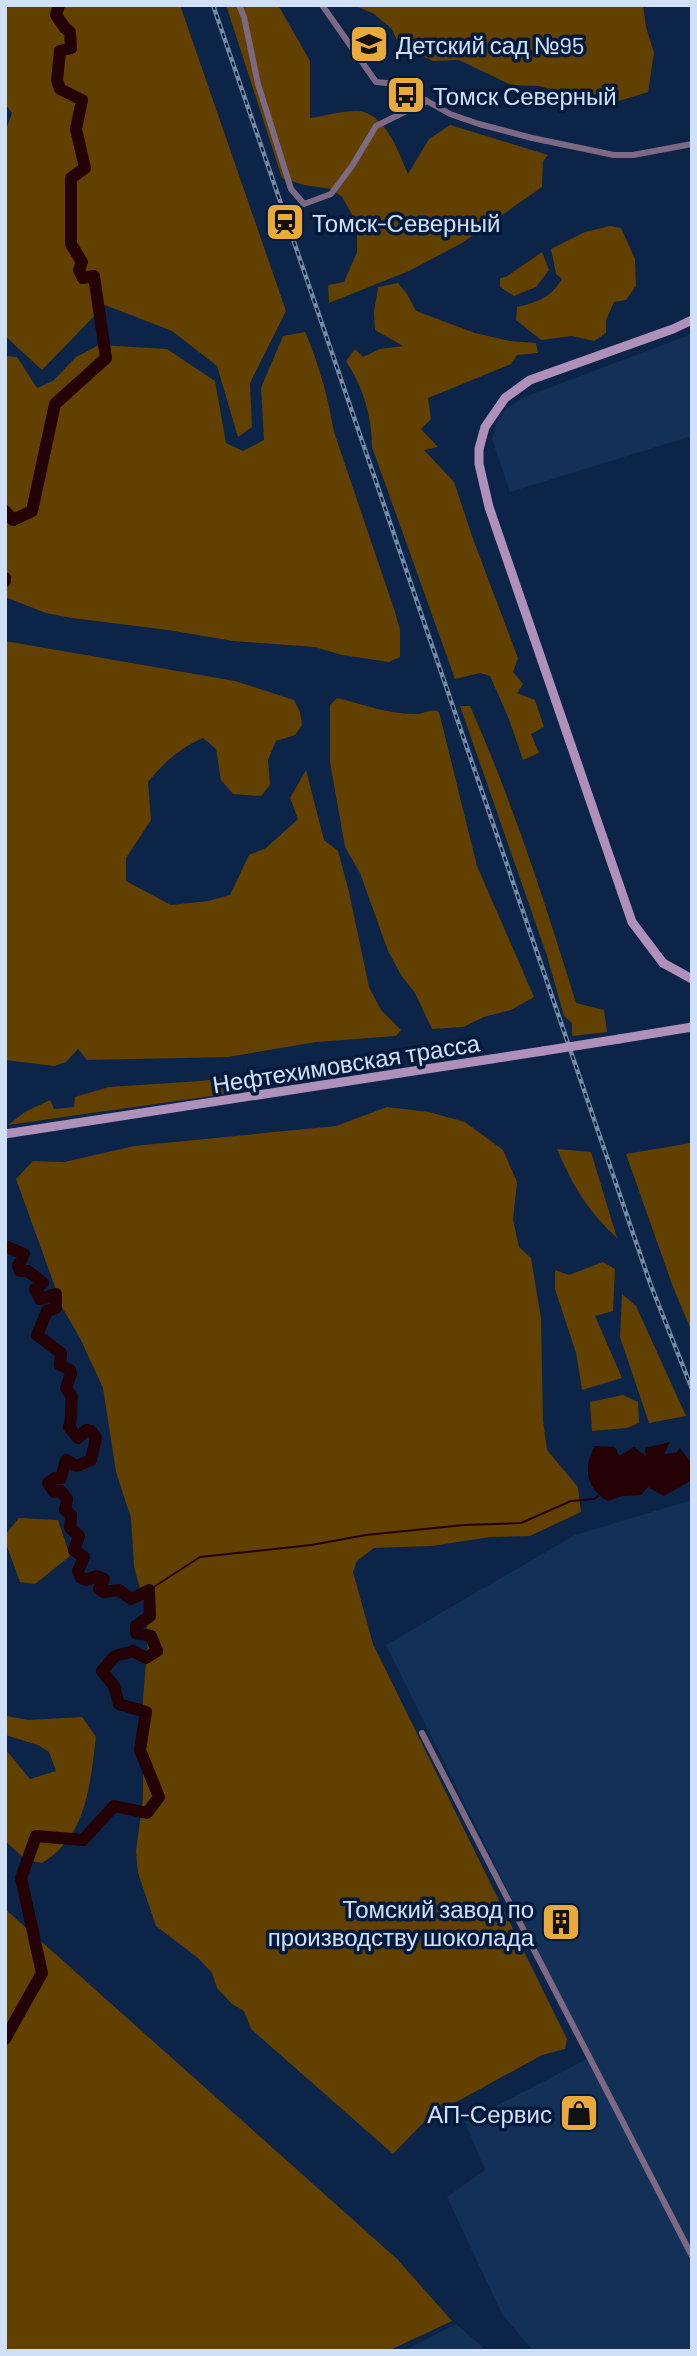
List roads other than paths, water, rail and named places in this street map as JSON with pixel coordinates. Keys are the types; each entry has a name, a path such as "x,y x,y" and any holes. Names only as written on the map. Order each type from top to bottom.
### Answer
{"street":[{"path":"239,5 258,84 291,189 304,204 331,194 376,126 427,101"},
{"path":"322,5 376,82 397,84 450,114 532,138 614,155 634,155 692,144"},
{"path":"692,320 523,384 499,404 485,427 479,449 479,464 489,507 632,922 663,963 692,979"},
{"name":"Нефтехимовская трасса","path":"5,1134 692,1027"},
{"path":"422,1732 692,2256"}],"waterway":[{"path":"5,511 13,520 32,511 55,404 106,358 94,276 83,278 79,270 82,262 71,244 71,178 85,168 76,129 82,100 60,89 57,80 60,51 71,48 70,32 56,15 59,5"},
{"path":"5,1246 24,1254 18,1266 20,1271 28,1271 43,1283 35,1289 40,1299 56,1294 56,1308 47,1311 37,1335 61,1353 60,1365 70,1370 66,1388 72,1397 69,1427 78,1438 86,1430 91,1431 96,1438 91,1460 77,1466 66,1460 61,1478 55,1478 48,1483 54,1492 61,1491 67,1499 65,1510 71,1515 70,1528 79,1536 74,1550 84,1557 78,1571 81,1578 86,1580 97,1576 104,1579 99,1589 104,1592 119,1590 131,1599 149,1590 150,1616 136,1626 136,1633 151,1636 157,1651 146,1658 133,1651 115,1656 102,1671 114,1686 119,1704 146,1712 140,1750 159,1797 147,1813 114,1806 83,1840 36,1836 21,1878 42,1973 5,2039"},
{"path":"149,1590 200,1557 311,1545 366,1535 464,1525 521,1523 571,1501 594,1499 598,1496"}],"railway":[{"path":"213,5 650,1283 692,1389"}],"place":[{"name":"Детский сад №95","path":"369,44"},
{"name":"Томск Северный","path":"406,95"},
{"name":"Томск-Северный","path":"285,222"},
{"name":"Томский завод по производству шоколада","path":"561,1922"},
{"name":"АП-Сервис","path":"579,2113"}]}
